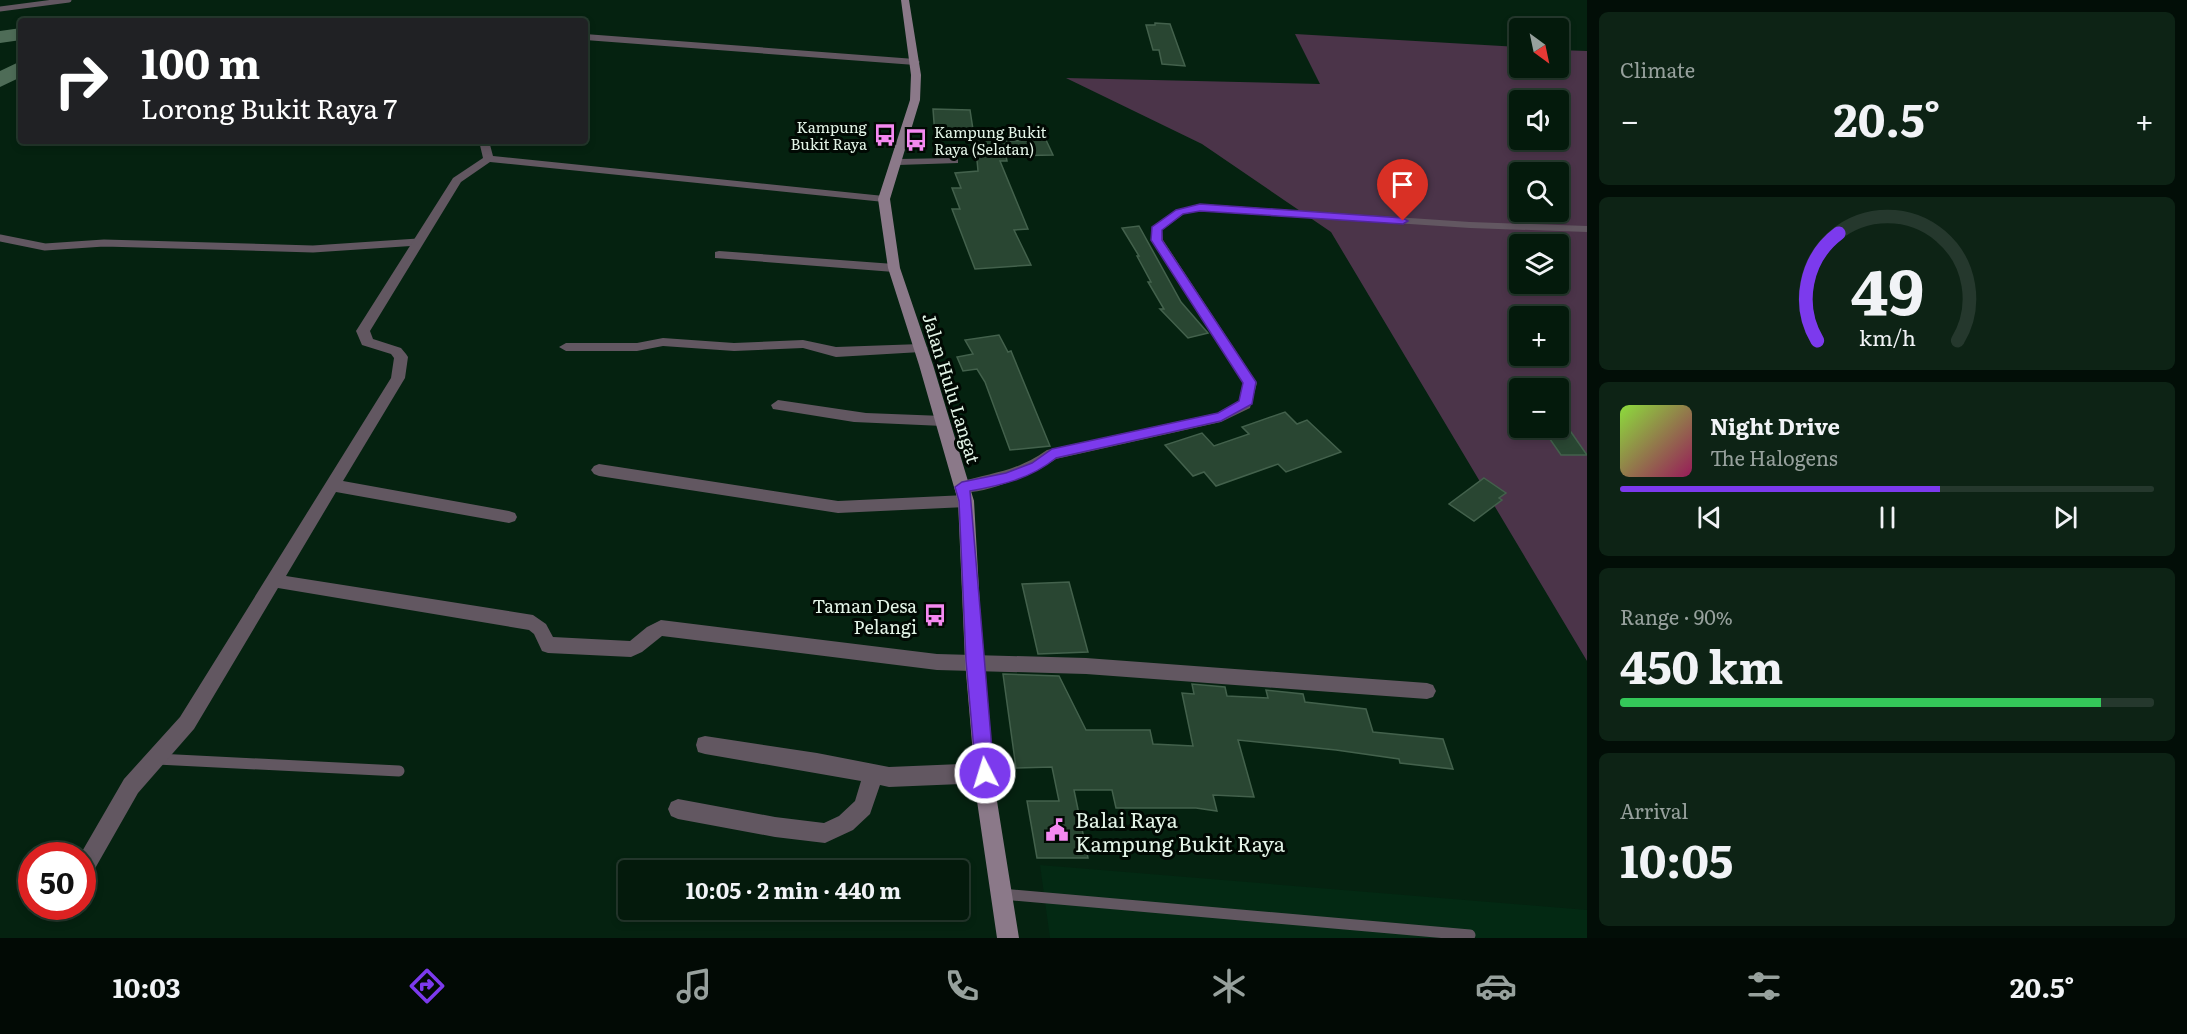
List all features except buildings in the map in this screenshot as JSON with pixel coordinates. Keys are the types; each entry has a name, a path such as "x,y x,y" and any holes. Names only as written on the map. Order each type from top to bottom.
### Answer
{"main road":[{"name":"Jalan Hulu Langat","path":"905,0 915,62 915,100 898,162 884,199 894,268 921,348 964,494 974,661 985,773 1008,938"}],"street":[{"path":"588,38 915,62"},
{"path":"485,144 488,159"},
{"path":"96,847 131,786 187,723 276,581 331,485 398,378 401,357 396,351 368,342 363,332 457,180 488,159 884,199"},
{"path":"898,162 954,161"},
{"path":"599,470 838,507 964,494 1036,466 1052,454 1221,417 1245,404 1250,382 1157,240 1156,229 1180,212 1200,207 1470,225 1587,229"},
{"path":"719,255 894,268"},
{"path":"566,347 637,347 663,342 734,347 802,345 836,352 921,348"},
{"path":"778,405 800,405 838,415 870,419 943,421"},
{"path":"331,485 509,517"},
{"path":"276,581 533,623 540,629 548,645 631,649 643,645 654,631 661,628 864,655 937,662 974,661 1086,666 1426,691"},
{"path":"705,745 817,762 889,777 985,773"},
{"path":"678,809 775,827 825,832 846,823 862,807 873,774"}],"lane":[{"path":"0,9 69,0"},
{"path":"0,238 45,247 104,243 313,249 418,242"},
{"path":"154,759 399,771"},
{"path":"1001,894 1470,935"}],"shaded area":[{"path":"1295,34 1509,46 1509,78 1569,78 1569,50 1587,51 1587,661 1331,232 1202,144 1066,78 1320,84"},
{"path":"1040,865 1587,910 1587,938 1050,938"}],"waterway":[{"path":"0,37 18,34"},
{"path":"0,80 18,70"}],"place":[{"name":"Kampung Bukit Raya","path":"885,135"},
{"name":"Kampung Bukit Raya (Selatan)","path":"916,140"},
{"name":"Taman Desa Pelangi","path":"935,615"},
{"name":"Balai Raya Kampung Bukit Raya","path":"1057,830"}],"route":[{"path":"985,773 974,661 966,501 962,487 1008,478 1036,466 1052,454 1221,417 1245,404 1250,382 1157,240 1156,229 1165,220 1180,212 1200,207 1403,221"}]}
